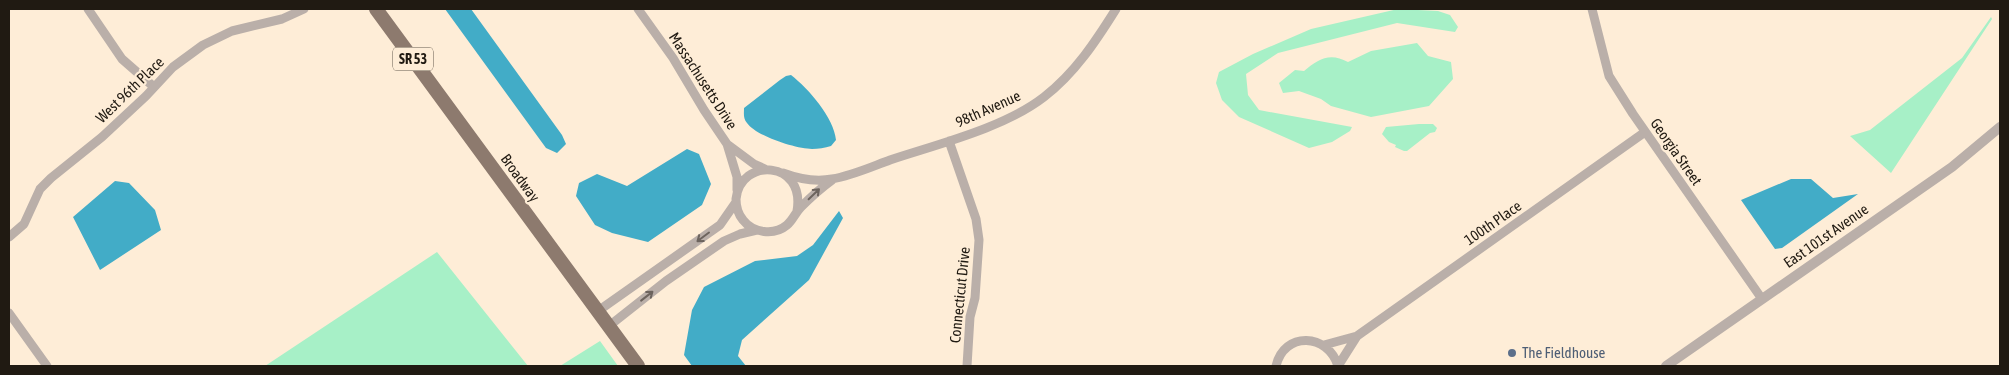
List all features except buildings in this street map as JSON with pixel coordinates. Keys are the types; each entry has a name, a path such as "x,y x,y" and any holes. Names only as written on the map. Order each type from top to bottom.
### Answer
{"main road":[{"name":"Broadway","path":"376,9 638,366"}],"street":[{"path":"88,9 122,59 154,87"},
{"name":"West 96th Place","path":"9,237 24,224 40,190 51,178 102,137 173,67 203,45 232,32 282,19 304,9"},
{"name":"Massachusetts Drive","path":"638,9 673,58 727,144"},
{"name":"98th Avenue","path":"727,144 749,161 765,169 797,178 833,179 949,141 1004,120 1043,98 1077,66 1116,9"},
{"name":"Georgia Street","path":"1592,9 1609,76 1645,132 1762,299"},
{"name":"East 101st Avenue","path":"1666,366 1952,167 2000,127"},
{"name":"100th Place","path":"1324,345 1357,336 1645,132"},
{"name":"Connecticut Drive","path":"949,141 976,219 979,240 975,298 970,317 967,366"},
{"path":"727,144 737,178 736,198 742,219 756,230"},
{"path":"598,311 720,225 736,198 741,184 747,177 765,169"},
{"path":"783,173 792,180 797,190 799,200 797,211"},
{"name":"98th Avenue","path":"608,326 666,281 724,241 756,230 776,231 785,227 797,211 833,179"},
{"path":"9,313 47,366"},
{"name":"100th Place","path":"1338,366 1357,336"},
{"path":"1276,366 1282,353 1290,345 1301,340 1313,340 1331,350 1338,366"}],"green space":[{"path":"1398,9 1438,11 1450,15 1458,27 1455,32 1397,23 1278,53 1246,74 1248,95 1259,110 1352,127 1350,131 1332,142 1309,148 1239,117 1222,100 1216,83 1219,72 1253,54 1311,29"},
{"path":"1991,17 1992,19 1891,173 1850,136 1870,130 1962,58"},
{"path":"1417,43 1428,56 1451,62 1453,79 1429,106 1371,117 1331,106 1321,99 1299,91 1283,93 1279,83 1295,70 1304,71 1314,63 1325,58 1342,59 1348,62 1371,51"},
{"path":"1433,124 1437,128 1435,132 1430,133 1407,151 1395,147 1396,145 1389,142 1382,134 1386,127"},
{"path":"437,252 528,366 265,366"},
{"path":"600,341 618,366 560,366"}],"water":[{"path":"445,9 471,9 562,135 566,144 557,153 546,148"},
{"path":"791,75 813,96 826,113 836,140 831,146 812,149 787,144 759,133 746,121 744,108 780,80"},
{"path":"687,149 699,154 711,184 702,205 648,242 612,233 595,225 576,196 579,183 597,174 627,186"},
{"path":"1791,179 1811,179 1833,198 1858,194 1782,248 1775,249 1741,200"},
{"path":"115,181 129,183 155,210 161,230 100,270 73,217"},
{"path":"839,211 843,218 809,280 742,340 738,356 746,366 692,366 684,355 692,310 704,287 755,261 797,256 813,245"}],"place":[{"name":"The Fieldhouse","path":"1512,353"}]}
